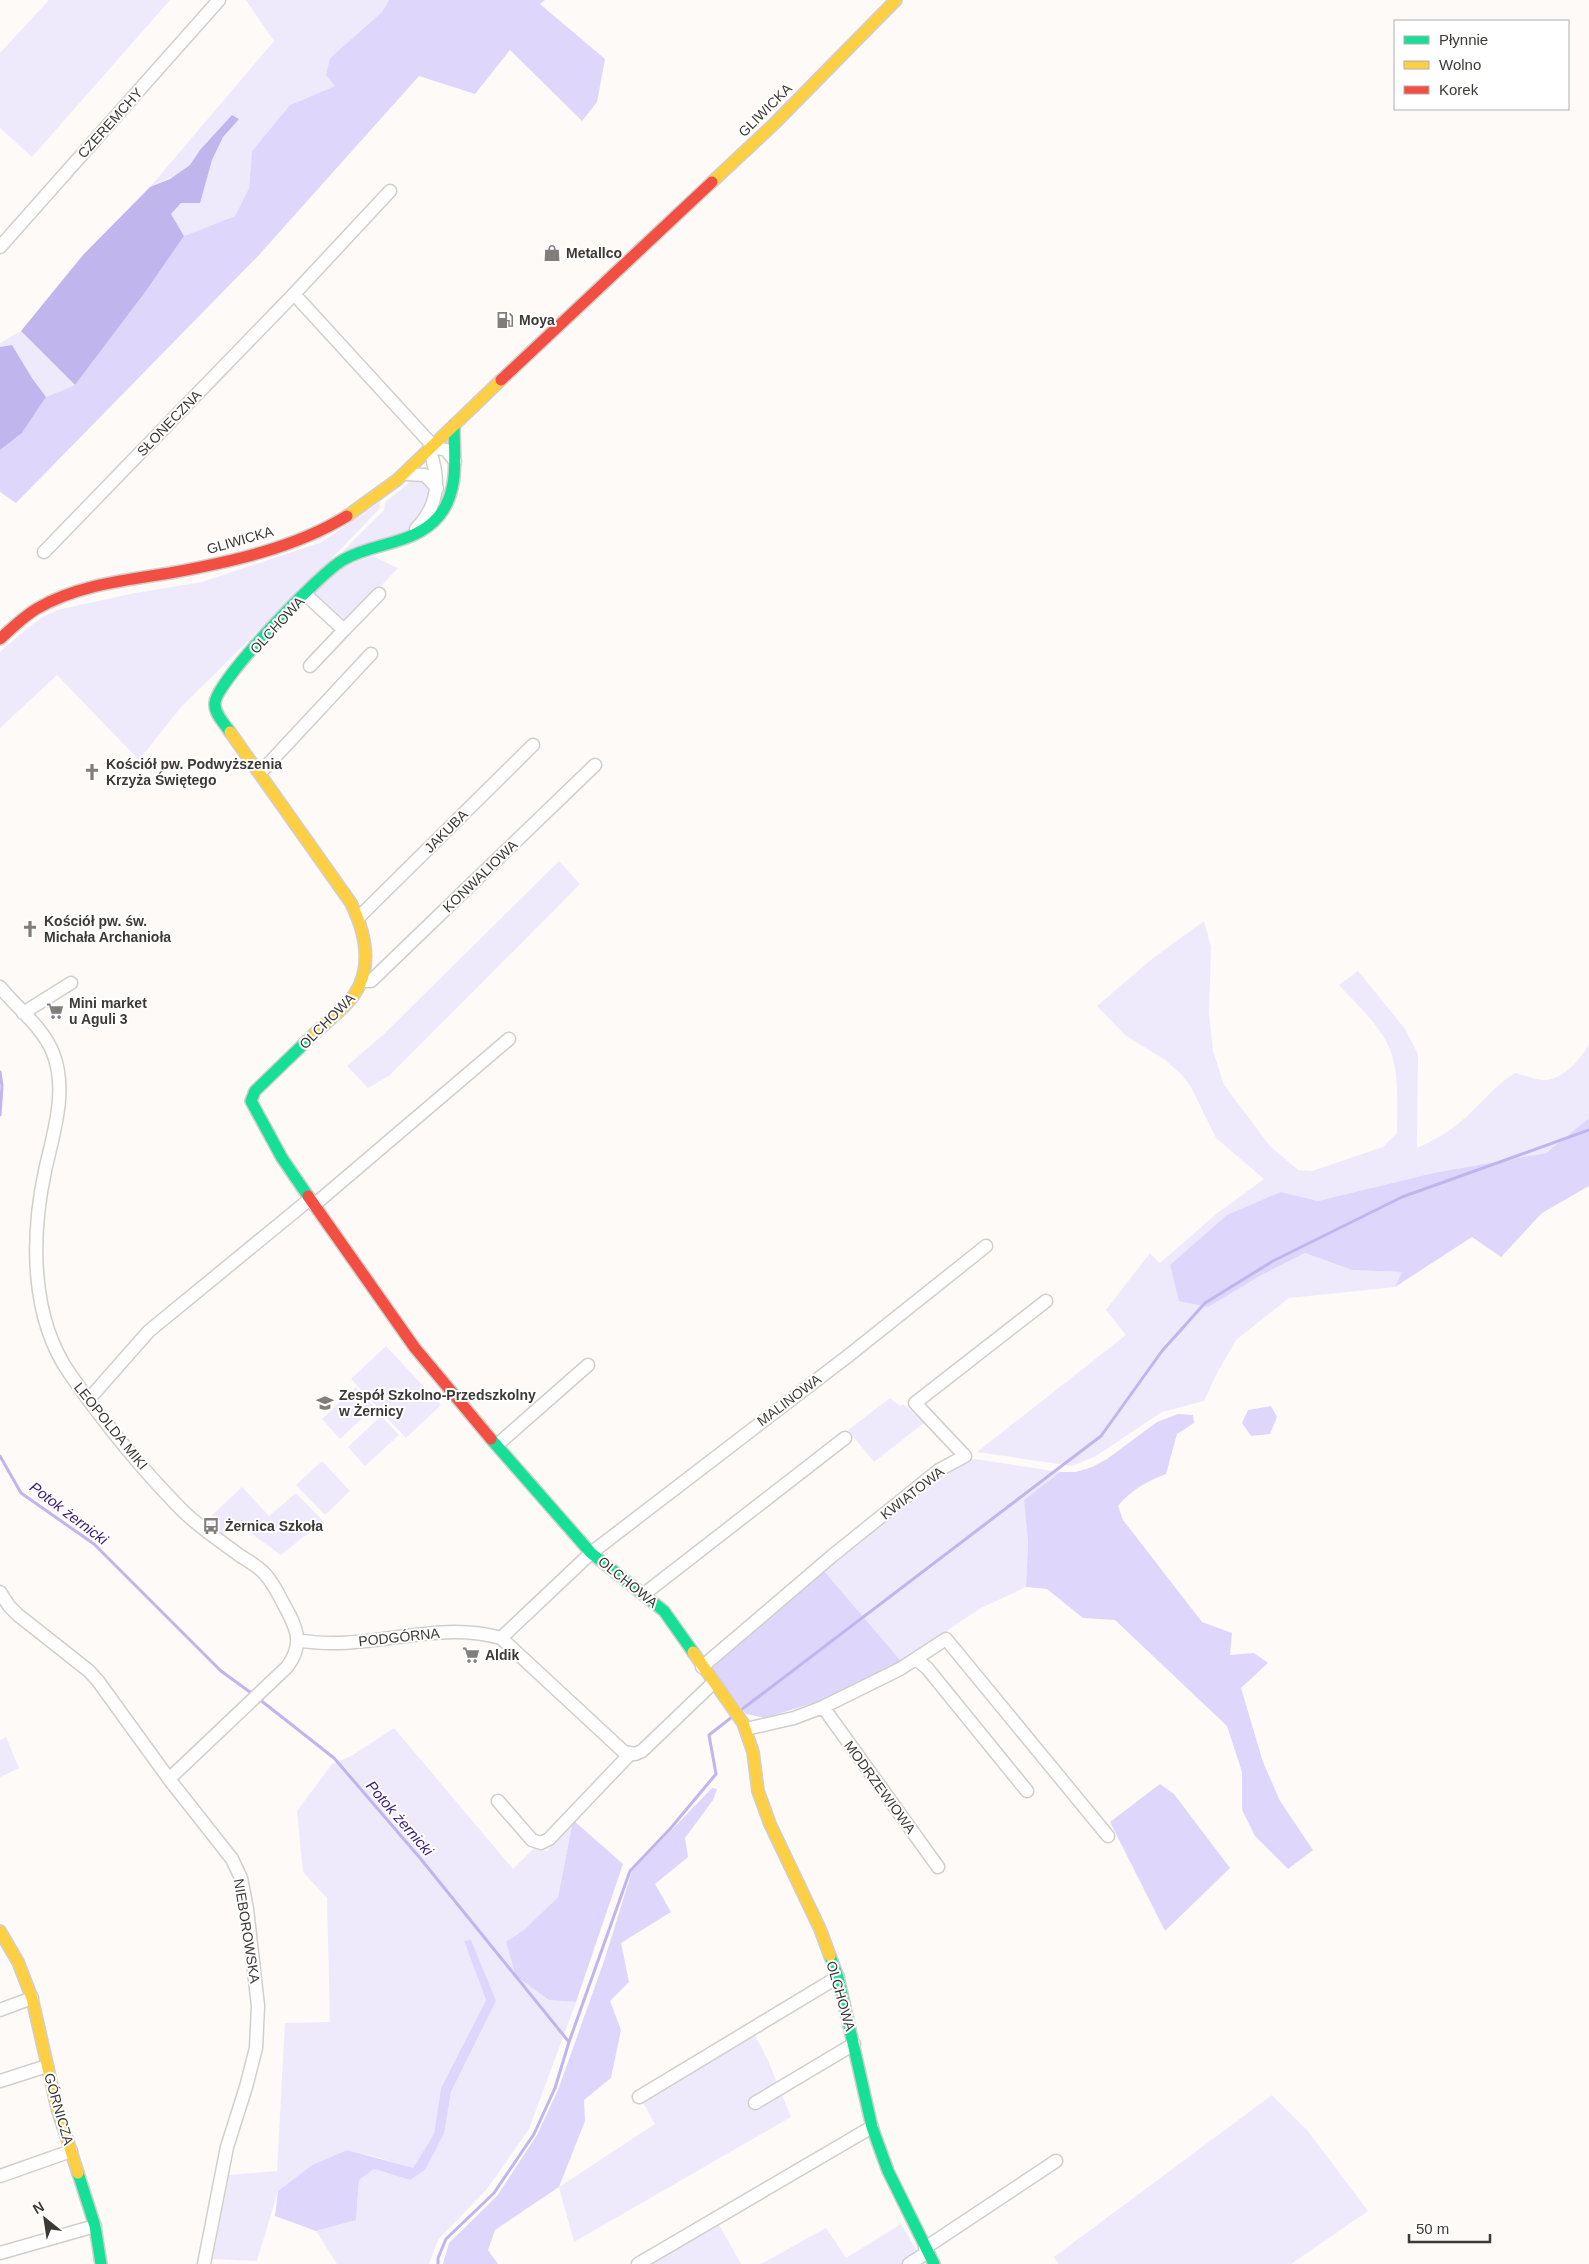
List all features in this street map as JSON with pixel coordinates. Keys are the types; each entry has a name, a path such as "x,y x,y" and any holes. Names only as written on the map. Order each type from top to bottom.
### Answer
{"street":[{"name":"CZEREMCHY","path":"0,247 219,0"},
{"name":"GLIWICKA","path":"0,639 29,615 64,597 90,589 212,564 292,541 321,530 348,515 406,474 458,421 503,366 575,295 652,238 774,124 896,0"},
{"name":"SŁONECZNA","path":"44,552 294,294 390,191"},
{"path":"294,294 432,449 446,450 455,461"},
{"name":"OLCHOWA","path":"458,421 456,474 452,489 442,511 423,531 403,540 352,555 329,570 230,678 218,692 214,703 216,712 346,896 358,918 366,943 366,962 362,981 353,996 342,1010 252,1096 252,1104 273,1144 415,1348 591,1552 664,1611 746,1729 753,1752 758,1792 770,1824 820,1929 838,1976 872,2126 892,2179 934,2264"},
{"name":"OLCHOWA","path":"403,540 430,512 437,488 432,449"},
{"path":"406,474 425,475 437,488"},
{"path":"305,594 344,630"},
{"path":"310,666 379,594"},
{"path":"260,773 371,654"},
{"name":"JAKUBA","path":"358,918 533,745"},
{"name":"KONWALIOWA","path":"362,981 371,981 595,765"},
{"path":"23,1013 71,983"},
{"name":"LEOPOLDA MIKI","path":"0,988 23,1013 52,1050 59,1081 56,1116 42,1186 38,1218 37,1252 40,1293 52,1343 60,1359 89,1399 179,1507 205,1530 261,1570 269,1578 292,1618 298,1640"},
{"path":"89,1399 149,1331 312,1202 509,1039"},
{"name":"MALINOWA","path":"591,1552 986,1246"},
{"name":"KWIATOWA","path":"702,1667 839,1550 939,1470 965,1456 915,1403 1046,1301"},
{"path":"497,1445 588,1365"},
{"path":"644,1594 846,1438"},
{"path":"591,1552 501,1638 624,1752 630,1754"},
{"name":"NIEBOROWSKA","path":"0,1592 9,1606 18,1615 89,1671 98,1681 169,1779 225,1850 241,1878 250,1926 258,2006 258,2033 254,2057 228,2140 204,2264"},
{"name":"PODGÓRNA","path":"298,1640 324,1644 466,1632 501,1638"},
{"path":"746,1729 794,1718 823,1707 900,1669 946,1639 1108,1836"},
{"path":"169,1779 257,1697 292,1660 296,1654 298,1640"},
{"path":"916,1659 927,1668 1026,1791"},
{"path":"498,1801 532,1840 541,1844 549,1839 630,1754 642,1751 713,1683"},
{"name":"MODRZEWIOWA","path":"823,1707 938,1867"},
{"name":"GÓRNICZA","path":"1,1935 20,1967 32,1998 57,2108 95,2226 101,2264"},
{"path":"639,2097 838,1976"},
{"path":"0,2010 32,1998"},
{"path":"755,2103 854,2044"},
{"name":"GÓRNICZA","path":"0,2081 47,2066"},
{"path":"638,2264 872,2126"},
{"name":"GÓRNICZA","path":"0,2176 71,2151"},
{"path":"909,2264 926,2250 1056,2161"},
{"path":"0,2253 95,2226"}],"shaded area":[{"path":"49,0 170,0 32,157 0,128 0,53"},
{"path":"246,0 389,0 382,12 330,58 335,86 290,105 252,151 249,188 235,216 184,236 171,214 212,160 223,137 239,118 232,115 190,165 176,175 150,187 274,41"},
{"path":"389,0 545,0 540,4 605,59 597,102 582,121 510,50 475,94 419,76 258,256 16,503 0,492 0,450 22,433 46,397 75,385 146,291 184,236 235,216 249,188 252,151 290,105 335,86 326,75 330,58 382,12"},
{"path":"232,115 239,119 223,137 212,160 200,203 181,203 171,214 184,236 146,291 75,385 21,331 83,255 150,187 170,179 190,165 200,150"},
{"path":"21,331 75,385 46,397 12,345 0,347 0,343"},
{"path":"12,345 46,397 22,433 0,450 0,347"},
{"path":"417,476 429,485 430,501 408,531 340,554 384,510 385,502 409,483 407,480"},
{"path":"380,502 380,508 335,555 181,707 139,760 57,675 0,728 0,652 43,617 57,610 135,593 202,582 322,542"},
{"path":"372,556 398,568 347,622 314,593 340,568"},
{"path":"559,861 580,884 390,1075 368,1088 347,1066 384,1034"},
{"path":"1204,921 1211,947 1209,1013 1213,1051 1224,1085 1270,1146 1298,1170 1312,1171 1383,1147 1397,1133 1396,1077 1392,1055 1388,1045 1372,1021 1339,985 1358,971 1405,1029 1418,1054 1417,1148 1455,1127 1495,1088 1515,1073 1539,1080 1559,1076 1571,1067 1589,1045 1589,1118 1546,1153 1433,1173 1318,1201 1281,1192 1258,1277 1305,1253 1352,1270 1403,1272 1395,1287 1289,1298 1236,1340 1204,1401 1162,1412 1096,1456 1072,1466 977,1452 1126,1335 1106,1310 1150,1253 1160,1263 1215,1215 1264,1179 1216,1138 1191,1087 1181,1074 1165,1060 1125,1035 1097,1006 1152,959"},
{"path":"1589,1118 1589,1186 1542,1213 1501,1257 1472,1237 1395,1287 1402,1272 1352,1270 1305,1253 1258,1277 1208,1307 1179,1301 1170,1265 1227,1215 1281,1192 1318,1201 1433,1173 1546,1153"},
{"path":"386,1346 441,1405 406,1438 351,1379"},
{"path":"356,1387 374,1407 340,1439 322,1419"},
{"path":"890,1398 900,1406 903,1404 924,1423 874,1462 848,1430"},
{"path":"1271,1406 1277,1417 1270,1434 1251,1436 1242,1423 1248,1410"},
{"path":"1178,1414 1193,1415 1194,1423 1177,1434 1166,1474 1152,1480 1128,1495 1118,1506 1123,1520 1202,1622 1232,1633 1230,1655 1254,1653 1268,1663 1241,1688 1263,1762 1280,1801 1313,1850 1288,1869 1255,1836 1242,1810 1242,1772 1227,1726 1115,1620 1083,1618 1047,1589 1026,1587 1028,1542 1024,1500 1060,1472 1076,1472 1092,1467 1107,1459 1157,1422"},
{"path":"381,1416 399,1435 365,1466 348,1447"},
{"path":"968,1458 1060,1472 1024,1500 1028,1542 1026,1587 981,1608 901,1661 824,1571"},
{"path":"322,1461 350,1491 325,1515 296,1485"},
{"path":"242,1487 269,1516 296,1493 323,1521 281,1555 234,1521 223,1534 214,1528 208,1519"},
{"path":"824,1571 901,1661 826,1699 765,1718 746,1714 709,1666"},
{"path":"394,1728 513,1869 533,1849 547,1851 573,1820 558,1897 525,1929 506,1943 549,2000 576,2002 529,2129 487,2189 438,2240 429,2264 337,2264 316,2231 356,2220 359,2180 374,2169 410,2180 425,2170 444,2134 451,2092 496,2001 464,1941 486,2000 441,2088 434,2134 413,2169 347,2150 312,2165 278,2191 257,2261 213,2259 229,2175 277,2171 285,2023 330,2022 327,1898 303,1872 297,1811 332,1764 353,1755"},
{"path":"6,1737 19,1768 0,1777 0,1740"},
{"path":"1160,1784 1174,1794 1230,1868 1165,1931 1110,1822"},
{"path":"712,1788 717,1789 713,1800 685,1838 688,1857 655,1884 671,1912 621,1943 629,1982 610,2001 621,2030 611,2078 584,2100 585,2121 559,2187 495,2230 488,2250 498,2264 443,2264 449,2243 497,2196 537,2135 558,2090 604,1961 632,1871"},
{"path":"573,1820 623,1864 576,2002 549,2000 516,1976 506,1942 525,1929 558,1897"},
{"path":"471,1940 496,2001 451,2092 444,2134 425,2170 410,2180 374,2169 359,2180 356,2220 316,2231 275,2216 278,2191 312,2165 347,2150 413,2168 434,2134 441,2088 486,2000 464,1941"},
{"path":"753,2032 767,2058 791,2117 574,2242 559,2187 655,2124 641,2099"},
{"path":"1272,2095 1307,2130 1368,2211 1291,2264 1058,2264 1054,2257"},
{"path":"717,2221 741,2264 649,2264"},
{"path":"901,2224 918,2253 901,2264 761,2264 826,2228 846,2258"}],"waterway":[{"name":"Potok żernicki","path":"0,1072 2,1086 0,1115"},
{"path":"741,1710 1101,1436 1162,1351 1205,1303 1273,1261 1402,1197 1589,1130"},
{"name":"Potok żernicki","path":"0,1456 21,1493 94,1544 221,1671 254,1695"},
{"name":"Potok żernicki","path":"259,1699 334,1758 420,1858 569,2042 555,2088 534,2134 494,2193 446,2239 438,2258 438,2264"},
{"path":"569,2042 630,1871 670,1829 716,1774 709,1735 732,1717"}],"traffic: fast":[{"path":"230,732 218,715 215,707 220,691 250,651 293,605 314,584 343,560 355,554 418,533 439,516 446,506 453,484 455,461 454,425"},
{"path":"308,1196 282,1158 251,1101 255,1091 312,1036"},
{"path":"491,1439 591,1553 664,1611 693,1652"},
{"path":"830,1956 838,1977 872,2127 888,2171 934,2264"},
{"path":"78,2173 95,2226 101,2264"}],"traffic: slow":[{"path":"712,182 774,124 896,0"},
{"path":"347,516 397,480 501,380"},
{"path":"230,732 351,903 363,937 366,961 360,984 345,1006 312,1036"},
{"path":"693,1652 743,1723 753,1752 758,1791 770,1824 820,1929 830,1956"},
{"path":"0,1931 18,1962 32,1998 57,2108 78,2173"}],"traffic: jam":[{"path":"501,380 712,182"},
{"path":"0,639 33,611 69,594 102,584 193,569 239,559 306,537 347,516"},
{"path":"308,1196 415,1348 491,1439"}],"place":[{"name":"Metallco","path":"552,253"},
{"name":"Moya","path":"505,320"},
{"name":"Kościół pw. Podwyższenia Krzyża Świętego","path":"92,772"},
{"name":"Kościół pw. św. Michała Archanioła","path":"30,929"},
{"name":"Mini market u Aguli 3","path":"55,1011"},
{"name":"Zespół Szkolno-Przedszkolny w Żernicy","path":"325,1403"},
{"name":"Żernica Szkoła","path":"211,1526"},
{"name":"Aldik","path":"471,1655"}]}
